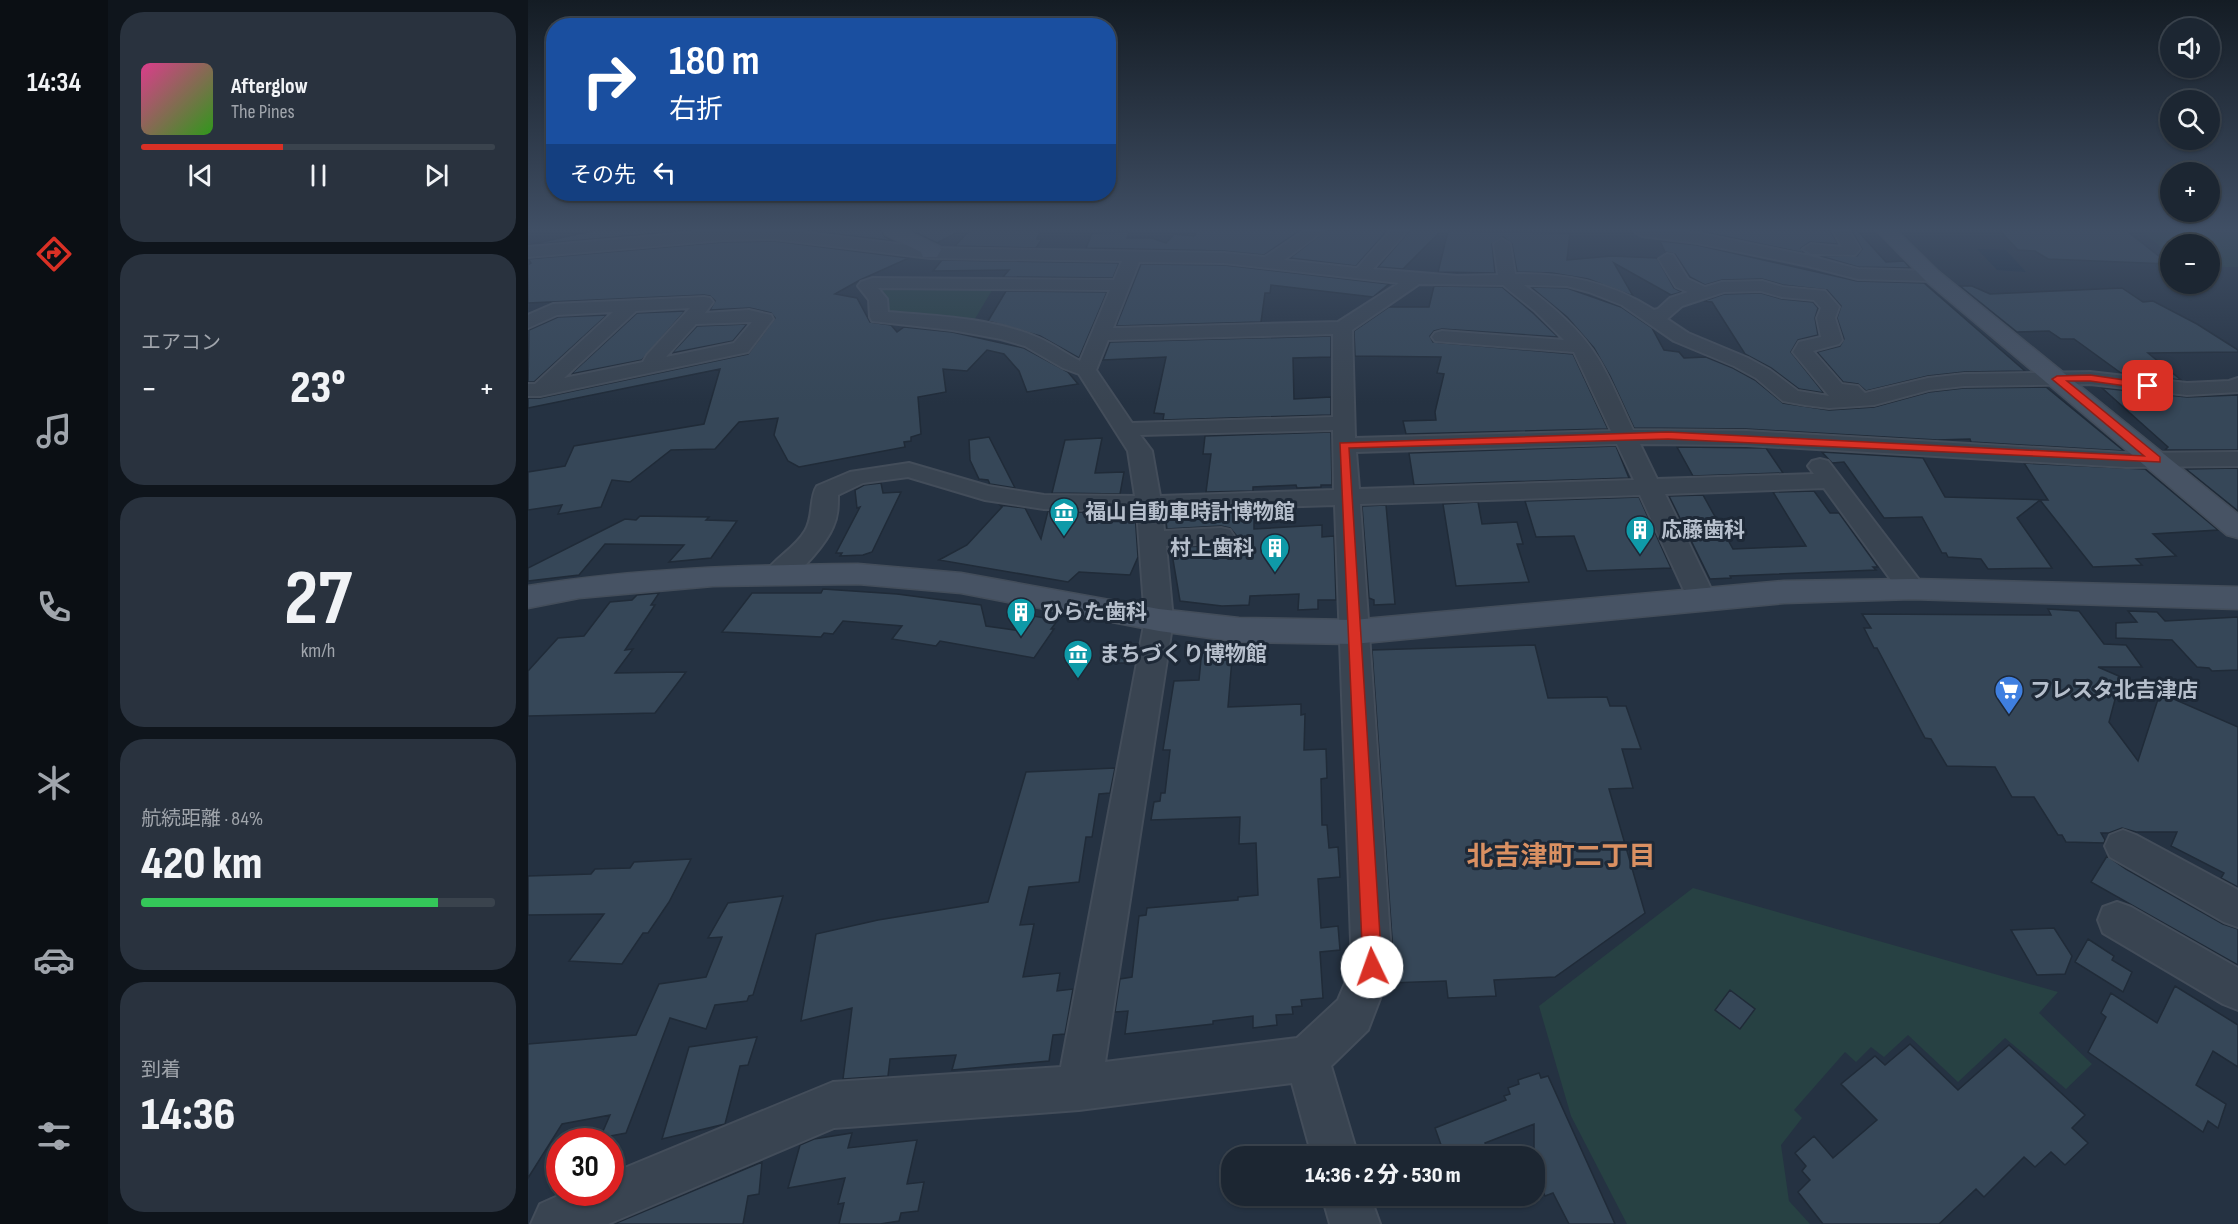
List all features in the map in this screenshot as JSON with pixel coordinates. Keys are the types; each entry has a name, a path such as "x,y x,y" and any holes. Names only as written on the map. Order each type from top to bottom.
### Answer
{"street":[{"path":"869,288 878,299 879,317 975,327 1026,340 1074,367 1086,370 1140,451 1148,501 1159,620 1079,1088"},
{"path":"975,327 999,288"},
{"path":"1086,370 1119,288"},
{"path":"1100,334 1341,328 1403,288"},
{"path":"1519,288 1533,299 1580,347 1589,360 1702,599"},
{"path":"1595,288 1628,301 1697,345 1742,362 1763,374 1791,396 1829,402 1874,399 1928,384 1964,380 2090,378 2187,389 2234,387 2238,384"},
{"path":"1693,288 1704,293"},
{"path":"1652,316 1664,314 1676,302 1719,288"},
{"path":"1768,288 1782,292 1819,295 1830,308 1826,318 1832,340 1806,346 1803,352 1836,390 1851,390 1860,400"},
{"path":"1947,288 2238,529"},
{"path":"528,321 553,310 704,302 654,359 652,367"},
{"path":"534,390 631,306"},
{"path":"534,390 741,348 764,319 748,316 691,319"},
{"path":"556,1224 557,1221 833,1105 1079,1088 1307,1059 1353,1016 1372,967 1343,434 1341,328"},
{"path":"1442,337 1580,347"},
{"path":"1126,431 1138,428 1343,434 1690,436 2126,460 2238,459"},
{"path":"1801,441 1912,589"},
{"path":"779,573 816,537 827,513 826,491 858,477 909,470 985,493 1044,502 1128,504 1148,501 1832,481"},
{"path":"1152,539 1221,536"},
{"path":"528,597 579,588 713,576 779,573 858,574 961,583 1159,620 1239,630 1353,632 1784,592 1912,589 2238,598"},
{"path":"2123,846 2238,910"},
{"path":"2117,920 2238,990"},
{"path":"1307,1059 1332,1146"},
{"path":"1349,1206 1355,1224"}],"green space":[{"path":"876,288 993,288 973,322 890,316"},
{"path":"1693,888 2058,992 2039,1013 2092,1064 2066,1089 2005,1038 1958,1082 1908,1035 1884,1057 1871,1047 1856,1062 1845,1052 1794,1110 1802,1118 1781,1145 1789,1201 1810,1224 1627,1224 1571,1116 1539,1006"}],"building":[{"path":"528,288 846,288 835,294 857,298 870,322 891,325 897,332 904,327 952,332 1024,348 1068,372 1078,384 1027,392 1019,371 1004,354 987,350 967,371 943,369 946,392 918,397 921,434 911,437 911,441 904,442 905,447 799,467 788,461 774,435 778,418 739,422 715,449 671,450 630,482 612,480 601,507 558,514 562,505 528,510 528,472 565,466 574,446 704,424 720,369 528,408 528,398 540,398 748,354 775,318 771,313 750,308 710,310 715,301 710,296 704,295 528,303"},
{"path":"1131,288 1271,288 1270,293 1265,293 1261,322 1116,326"},
{"path":"1298,288 1384,288 1373,297"},
{"path":"1433,288 1503,288 1558,337 1442,329 1434,331 1430,336 1433,342 1573,354 1608,429 1406,434 1403,421 1436,420 1435,412 1444,374 1437,373 1441,357 1355,356 1354,331 1389,307 1429,307"},
{"path":"1532,288 1567,288 1621,307 1652,328 1664,350 1679,352 1684,358 1706,357 1733,368 1755,380 1783,403 1829,410 1874,407 1929,392 1964,388 2046,387 2124,451 1971,442 1970,439 1937,440 1746,429 1634,428 1594,348 1567,317"},
{"path":"1612,288 1628,288 1633,296"},
{"path":"1659,288 1674,288 1682,292 1671,295"},
{"path":"1810,288 1930,288 2025,371 1964,372 1928,376 1866,391 1858,384 1843,382 1817,352 1840,346 1844,339 1837,318 1841,306 1827,290"},
{"path":"1963,288 1977,288 1990,294 2122,288 2143,302 2153,301 2197,324 2238,352 2148,353 2181,380 2121,373 2074,339 2061,339 2049,331 2017,332"},
{"path":"1006,291 1107,292 1079,358 1040,336 988,321"},
{"path":"1761,293 1782,299 1813,302 1818,308 1815,318 1818,335 1798,340 1791,352 1824,393 1799,389 1771,368 1745,354 1712,302 1704,301 1724,294"},
{"path":"685,311 642,360 571,374 637,313"},
{"path":"607,315 534,382 528,382 529,330 558,317"},
{"path":"747,324 733,341 672,353 697,326"},
{"path":"1331,336 1331,357 1293,358 1294,399 1331,397 1331,415 1163,420 1164,414 1154,413 1166,357 1103,360 1110,342"},
{"path":"2102,388 2187,397 2238,395 2238,450 2165,450 2168,447"},
{"path":"1331,432 1332,485 1297,488 1296,485 1253,487 1253,491 1206,492 1211,454 1203,454 1205,436"},
{"path":"989,437 1015,488 990,484 988,480 979,479 970,460 969,440"},
{"path":"1102,438 1095,473 1124,472 1120,494 1052,493 1065,440"},
{"path":"1616,446 1629,478 1414,485 1409,453"},
{"path":"1677,447 1766,448 1783,473 1693,476"},
{"path":"1822,452 1923,458 1945,497 2048,500 2024,463 2145,469 2218,530 2153,534 2176,556 2136,559 2142,565 2093,567 2040,500 2017,518 2052,568 1988,569 1981,559 1948,557 1946,553 1942,553 1922,517 1884,518 1844,462 1832,463"},
{"path":"2238,468 2238,511 2186,469"},
{"path":"881,483 883,493 901,492 872,552 863,555 840,556 842,553 836,553 860,507 857,508 855,490 864,485"},
{"path":"1814,491 1830,513 1839,513 1878,567 1873,567 1876,570 1730,576 1731,578 1710,579 1669,496 1703,495 1733,549 1806,546 1773,492"},
{"path":"1639,497 1671,568 1587,571 1574,536 1536,537 1525,501"},
{"path":"1478,502 1482,524 1517,522 1523,544 1517,544 1529,582 1456,586 1443,504"},
{"path":"1000,505 1025,508 1041,539 1048,511 1135,514 1138,557 1130,575 1079,572 1068,582 939,560 967,545 1002,507"},
{"path":"1386,505 1395,604 1374,605 1374,600 1369,598 1362,506"},
{"path":"1254,510 1254,529 1322,525 1322,537 1334,536 1336,600 1318,600 1318,609 1298,610 1299,594 1250,596 1249,605 1222,606 1180,601 1171,548 1230,544 1236,535 1230,528 1221,526 1167,529 1165,514"},
{"path":"640,516 709,517 706,520 737,521 711,558 669,562 684,545 605,544 579,575 528,581 528,568 625,519 636,520"},
{"path":"823,589 897,594 981,605 986,626 1022,631 1033,616 1058,620 1034,658 940,641 936,646 892,639 902,626 843,621 833,634 824,633 821,637 722,632 752,593 821,593"},
{"path":"659,593 651,605 655,605 625,650 633,649 615,673 686,672 655,713 528,716 528,671 558,638 584,636 610,602 632,600 637,595"},
{"path":"2048,609 2079,611 2104,644 2126,645 2142,667 2098,667 2121,677 2109,722 2138,761 2160,693 2238,727 2238,887 2221,878 2224,873 2171,846 2177,832 2136,832 2122,828 2109,833 2101,833 2105,840 2104,843 2066,842 2062,835 2058,835 2034,797 2012,797 1995,767 1947,766 1931,739 1925,738 1877,648 1874,648 1864,628 1871,628 1862,614 2051,615"},
{"path":"2128,611 2157,612 2165,621 2238,617 2238,670 2212,671 2209,668 2197,667 2172,640 2116,638 2116,623 2137,622"},
{"path":"1122,644 1138,644 1135,663 1118,663"},
{"path":"1535,645 1548,698 1607,697 1610,706 1626,706 1641,749 1622,749 1633,788 1609,789 1645,913 1555,977 1494,980 1496,996 1448,998 1446,981 1388,983 1394,967 1372,650"},
{"path":"1233,647 1228,707 1301,704 1301,715 1305,714 1304,750 1326,749 1327,778 1321,779 1322,825 1327,825 1329,848 1338,847 1340,877 1318,879 1321,928 1338,926 1340,950 1320,952 1323,998 1301,1000 1302,1006 1292,1007 1293,1014 1276,1015 1277,1025 1253,1028 1253,1016 1213,1021 1213,1024 1125,1034 1128,1011 1115,1012 1120,979 1132,977 1139,916 1146,915 1147,908 1238,900 1238,897 1258,895 1256,843 1239,844 1240,817 1151,820 1154,802 1160,801 1161,793 1165,793 1170,750 1163,750 1174,681 1199,680 1202,649"},
{"path":"1115,768 1110,793 1099,794 1092,837 1086,837 1079,882 1029,887 1020,925 1034,924 1023,977 1060,973 1057,991 1073,989 1065,1034 1053,1035 1049,1061 952,1070 956,1055 890,1059 888,1076 843,1079 852,1008 801,1021 816,934 878,920 988,902 1026,772"},
{"path":"2107,856 2223,924 2238,929 2238,965 2091,882"},
{"path":"691,859 669,902 648,933 643,933 622,964 569,961 604,914 528,915 528,876 591,874 595,869 630,868 634,862"},
{"path":"783,896 753,995 749,996 747,1001 715,1005 706,1029 670,1018 626,1133 624,1133 624,1128 604,1128 610,1115 562,1124 559,1128 546,1128 546,1149 528,1178 528,1044 636,1035 659,984 706,977 722,937 708,938 728,903"},
{"path":"2054,928 2072,956 2065,974 2037,975 2011,930"},
{"path":"2088,939 2114,956 2112,960 2132,972 2123,992 2075,962"},
{"path":"2175,986 2238,1025 2238,1067 2213,1051 2196,1085 2226,1104 2218,1128 2208,1121 2203,1132 2088,1052 2106,1017 2101,1013 2111,993 2157,1023"},
{"path":"1730,990 1755,1009 1740,1029 1715,1010"},
{"path":"757,1037 748,1065 740,1066 725,1124 662,1139 689,1047"},
{"path":"1910,1044 1958,1090 2009,1045 2085,1115 2072,1128 2088,1143 2065,1165 2051,1152 2035,1167 2024,1157 1984,1197 1976,1189 1939,1224 1823,1224 1798,1192 1810,1180 1802,1171 1806,1166 1795,1153 1814,1136 1833,1158 1877,1120 1841,1084 1875,1056 1885,1065"},
{"path":"1539,1073 1541,1078 1548,1076 1615,1224 1569,1224 1553,1193 1545,1196 1545,1146 1534,1146 1534,1124 1485,1143 1486,1146 1441,1146 1435,1128 1506,1100 1504,1096 1510,1094 1508,1088 1519,1084 1518,1080"},
{"path":"852,1133 848,1148 917,1140 907,1184 924,1182 918,1211 901,1213 899,1221 880,1224 839,1224 844,1203 838,1204 845,1178 788,1188 800,1145 814,1139"},
{"path":"762,1162 759,1194 748,1196 743,1224 614,1224"}],"place":[{"name":"福山自動車時計博物館","path":"1064,538"},
{"name":"応藤歯科","path":"1640,556"},
{"name":"村上歯科","path":"1275,574"},
{"name":"ひらた歯科","path":"1021,638"},
{"name":"まちづくり博物館","path":"1078,680"},
{"name":"フレスタ北吉津店","path":"2009,716"}],"district":[{"name":"北吉津町二丁目","path":"1561,856"}],"route":[{"path":"1372,967 1344,445 1668,436 1746,438 2156,460 2057,379 2090,378 2148,386"}]}
